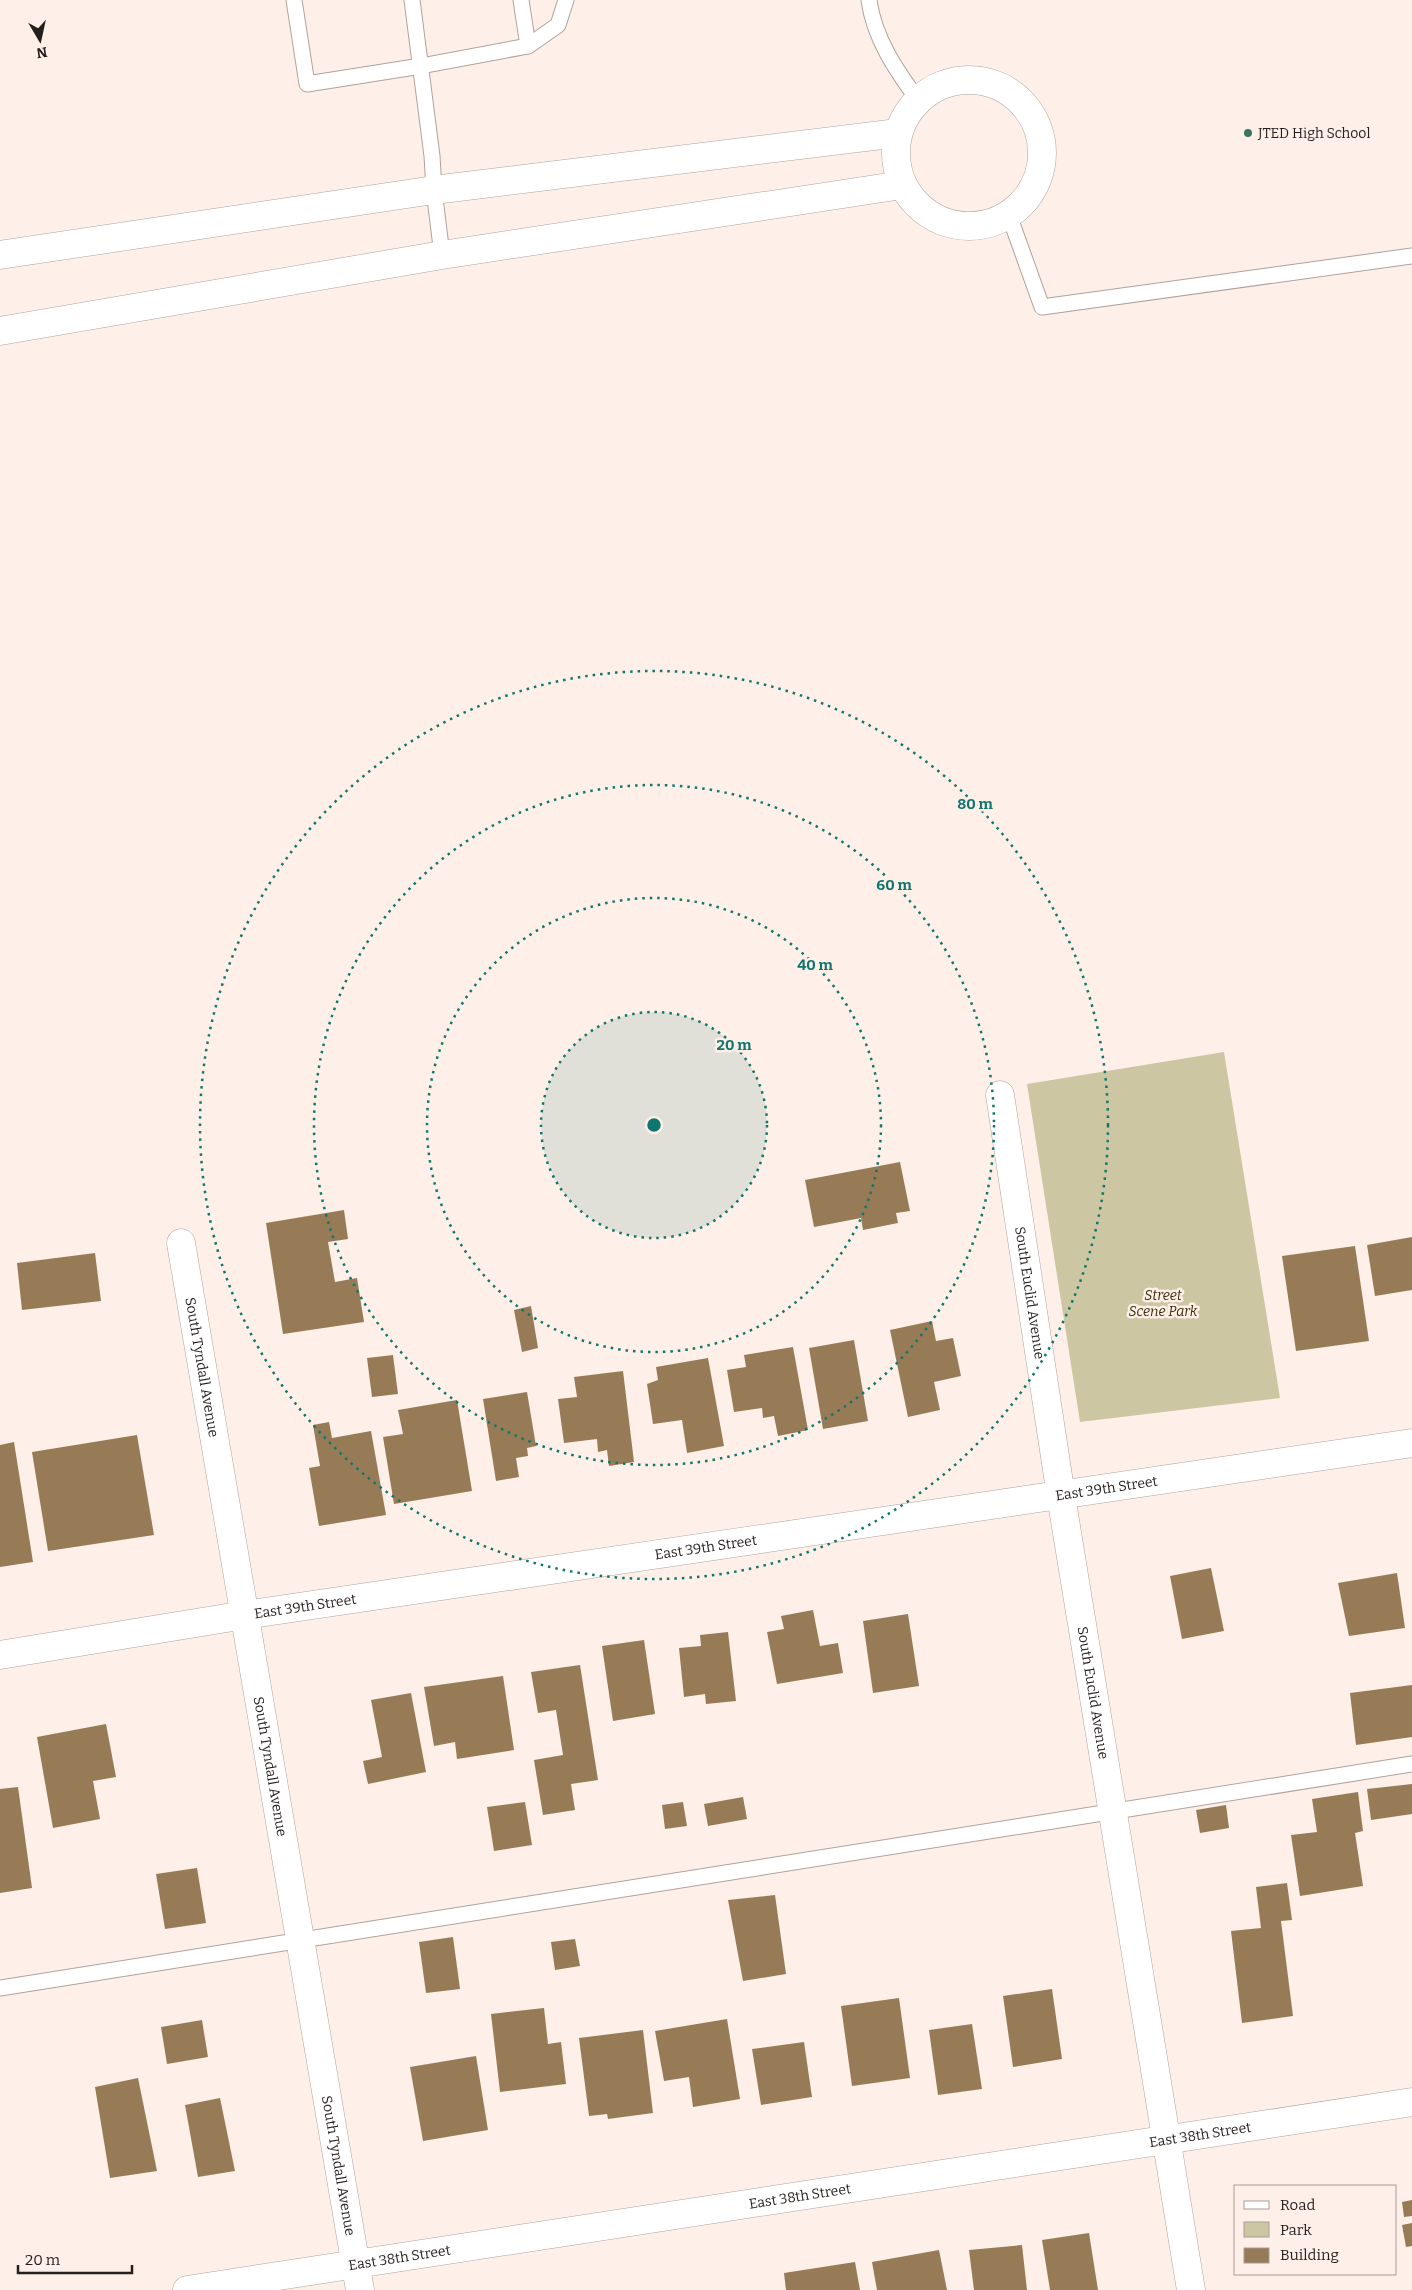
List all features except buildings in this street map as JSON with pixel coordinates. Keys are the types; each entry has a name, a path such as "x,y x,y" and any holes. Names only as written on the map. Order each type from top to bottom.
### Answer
{"street":[{"path":"959,80 982,80 1004,88 1024,103 1038,125 1043,150 1040,175 1027,197 1009,215 990,223 970,226 949,224 930,216 919,207 902,185 895,163 896,140 903,118 918,100 937,87 959,80"},
{"path":"0,255 434,190 898,134"},
{"path":"0,331 442,255 902,185"},
{"name":"South Euclid Avenue","path":"1000,1095 1061,1496 1191,2290"},
{"name":"South Tyndall Avenue","path":"181,1243 360,2290"},
{"name":"East 39th Street","path":"0,1655 245,1614 1061,1496 1412,1443"},
{"name":"East 38th Street","path":"187,2290 1412,2102"}],"lane":[{"path":"294,0 307,84 421,66 528,46 558,25 566,0"},
{"path":"412,0 432,156 442,255"},
{"path":"521,0 528,46"},
{"path":"869,0 870,11 890,61 918,100"},
{"path":"1009,215 1042,307 1412,256"},
{"path":"0,1988 1412,1764"}],"green space":[{"name":"Street Scene Park","path":"1224,1052 1280,1398 1080,1422 1027,1084"}],"place":[{"name":"JTED High School","path":"1248,133"}]}
